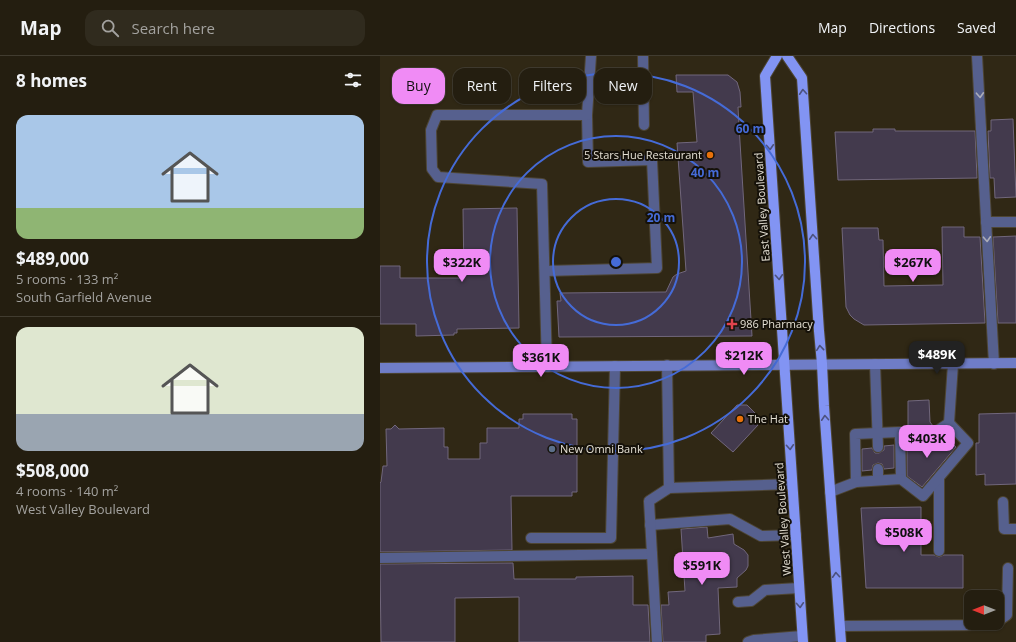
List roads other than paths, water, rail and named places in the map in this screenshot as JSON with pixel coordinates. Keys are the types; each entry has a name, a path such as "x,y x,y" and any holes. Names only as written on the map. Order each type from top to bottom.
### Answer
{"main road":[{"name":"East Valley Boulevard","path":"777,56 765,76 785,364"},
{"path":"787,56 802,78 841,642"},
{"path":"380,368 1016,363"},
{"name":"West Valley Boulevard","path":"785,364 802,639"}],"lane":[{"path":"545,271 657,268 652,160 588,162 587,115 591,56"},
{"path":"643,56 644,125"},
{"path":"978,56 994,364"},
{"path":"547,367 542,184 438,177 432,169 431,130 437,115 587,115"},
{"path":"986,222 1016,222"},
{"path":"875,364 878,447"},
{"path":"830,492 856,482 901,479 923,496 968,443 949,423 953,364"},
{"path":"531,538 610,538 615,366"},
{"path":"667,366 669,488"},
{"path":"900,439 926,438 949,423"},
{"path":"856,482 855,434 877,432 900,432 901,479"},
{"path":"878,469 878,480"},
{"path":"939,478 939,551"},
{"path":"657,642 649,501 669,488 792,484"},
{"path":"1003,502 1004,529 1016,529"},
{"path":"650,525 730,519 761,536 796,535"},
{"path":"380,558 652,554"},
{"path":"1004,617 1007,615 1008,568"},
{"path":"738,602 752,601 765,590 799,588"},
{"path":"840,626 964,625"},
{"path":"748,642 754,640 802,639"}],"place":[{"name":"5 Stars Hue Restaurant","path":"710,155"},
{"name":"986 Pharmacy","path":"732,324"},
{"name":"The Hat","path":"740,419"},
{"name":"New Omni Bank","path":"552,449"}]}
